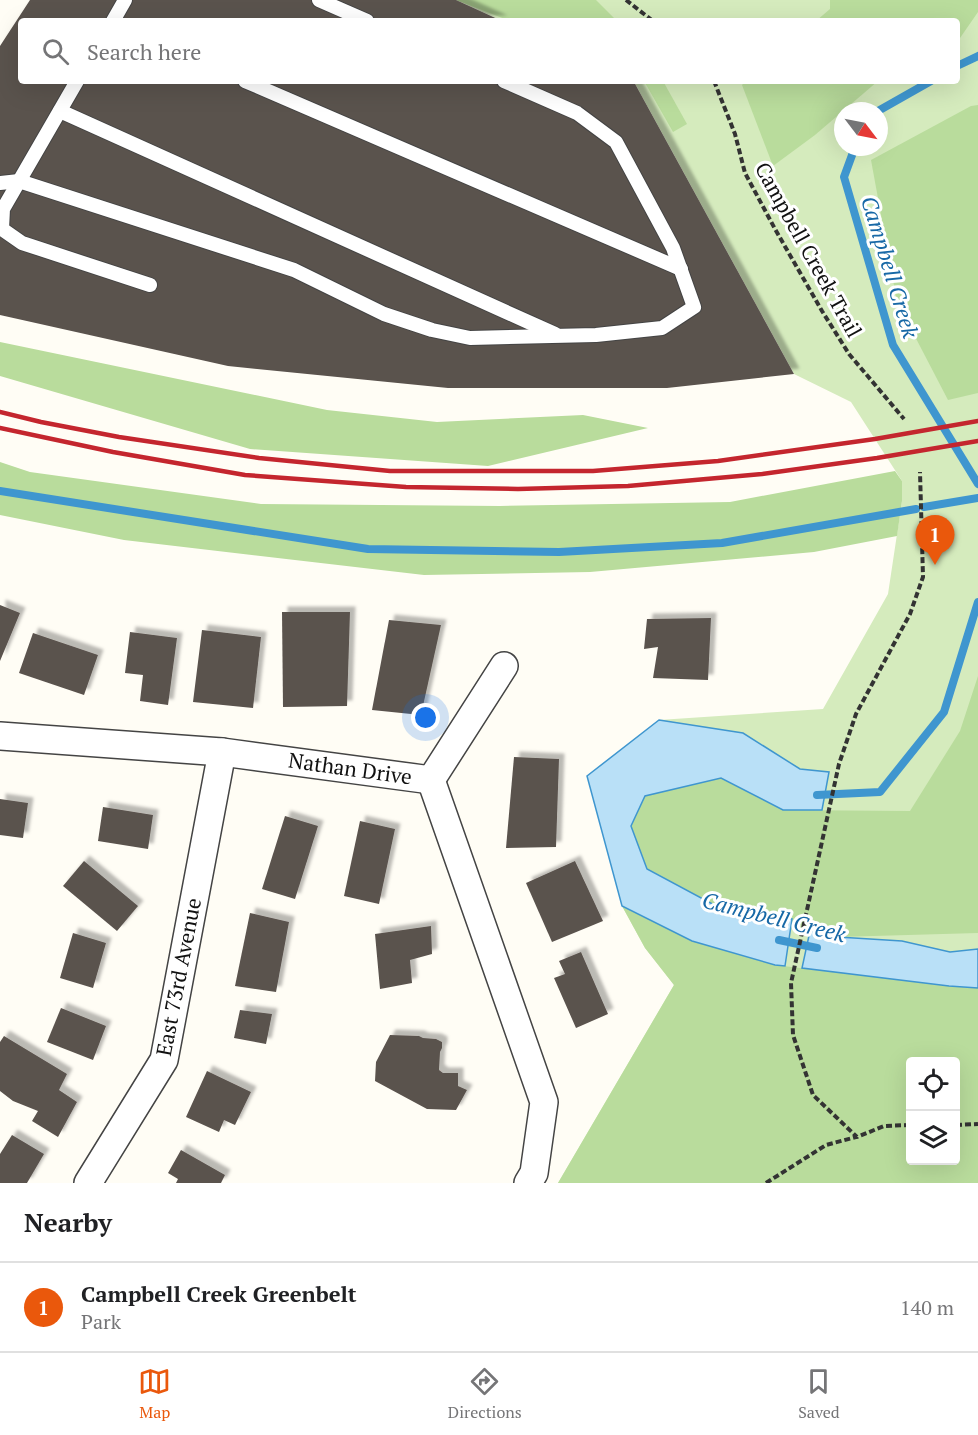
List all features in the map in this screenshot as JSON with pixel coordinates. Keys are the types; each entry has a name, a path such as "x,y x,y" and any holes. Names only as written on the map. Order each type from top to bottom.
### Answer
{"street":[{"path":"431,780 504,666"},
{"name":"Nathan Drive","path":"0,736 222,752 431,780 544,1102 531,1178"},
{"name":"East 73rd Avenue","path":"88,1183 164,1060 222,752"}],"lane":[{"path":"115,18 125,0"},
{"path":"319,0 360,18"},
{"path":"75,84 3,209 2,229 22,243 150,285"},
{"path":"252,84 681,269"},
{"path":"0,183 19,181 294,270 384,314 432,330 470,338 596,335 662,328 694,307 673,248 616,142 577,113 511,84"},
{"path":"60,111 559,336"}],"path":[{"path":"627,0 649,18"},
{"name":"Campbell Creek Trail","path":"715,84 735,134 745,173 775,229 849,354 904,419"},
{"path":"856,1137 813,1095 793,1035 791,983 839,765 856,714 910,614 922,577 920,472"},
{"path":"960,1125 978,1124"},
{"path":"766,1183 826,1145 884,1126 906,1125"}],"green space":[{"path":"456,0 978,0 978,1183 558,1183 674,985 645,948 622,906 587,776 659,720 823,709 888,594 902,501 902,481 851,402 794,374 635,84 960,84 960,18 495,18"},
{"path":"456,0 596,0 614,18 502,18"},
{"path":"830,0 978,0 978,12 960,38 960,18 820,18 830,9"},
{"path":"646,84 665,84 687,124 673,132"},
{"path":"743,84 874,84 854,102 834,102 834,119 773,166"},
{"path":"978,105 978,393 948,400 897,302 871,160 878,156 888,156 888,151 971,106"},
{"path":"0,342 327,410 437,422 583,415 648,428 488,466 250,449 0,376"},
{"path":"0,462 30,472 261,504 500,506 730,502 895,471 902,481 902,501 897,536 814,552 590,572 424,575 124,540 0,515"},
{"path":"978,676 978,933 838,937 810,931 792,919 731,914 647,869 631,826 645,796 721,778 783,810 910,811 960,731"},
{"path":"622,906 692,941 775,965 978,988 978,1183 558,1183 674,985 645,948"}],"water":[{"path":"659,720 743,733 800,769 829,772 822,810 783,810 721,778 645,796 631,826 647,869 731,914 792,919 785,966 692,941 622,906 587,776"},
{"path":"810,931 838,937 902,941 950,952 978,949 978,988 802,968"}],"building":[{"path":"30,0 456,0 495,18 18,18"},
{"path":"18,18 18,84 635,84 794,374 667,388 448,388 228,366 0,315 0,46"},
{"path":"0,605 20,613 0,661"},
{"path":"282,612 350,612 347,706 283,707"},
{"path":"711,618 708,680 653,678 658,647 644,649 647,619"},
{"path":"389,620 441,625 421,715 372,710"},
{"path":"202,630 261,637 253,708 193,702"},
{"path":"130,632 177,638 168,705 140,701 143,675 125,673"},
{"path":"33,633 98,655 84,695 19,673"},
{"path":"514,757 559,759 556,847 506,848"},
{"path":"0,799 28,803 23,838 0,835"},
{"path":"103,807 153,815 148,849 98,841"},
{"path":"285,816 318,826 295,899 262,889"},
{"path":"360,821 395,829 379,904 344,896"},
{"path":"84,861 138,906 117,931 63,886"},
{"path":"575,861 603,921 552,942 526,883"},
{"path":"250,913 289,922 276,992 235,986"},
{"path":"431,926 432,954 410,960 412,983 380,989 375,934"},
{"path":"73,933 106,943 93,988 60,978"},
{"path":"581,952 608,1014 576,1028 554,978 565,974 559,961"},
{"path":"61,1008 106,1026 93,1060 47,1042"},
{"path":"240,1010 272,1014 266,1044 234,1038"},
{"path":"390,1035 419,1036 442,1042 439,1070 443,1073 458,1073 458,1086 467,1090 456,1110 427,1109 375,1081 376,1062"},
{"path":"4,1036 67,1074 59,1090 77,1102 58,1137 32,1121 38,1111 13,1101 0,1091 0,1042"},
{"path":"207,1071 251,1092 235,1125 224,1120 219,1132 186,1117"},
{"path":"12,1135 44,1154 27,1183 0,1183 0,1154"},
{"path":"181,1150 225,1175 221,1183 176,1183 178,1179 168,1173"}],"waterway":[{"name":"Campbell Creek","path":"960,65 978,56"},
{"name":"Campbell Creek","path":"888,105 926,84"},
{"name":"Campbell Creek","path":"852,156 844,177 893,345 978,484"},
{"path":"0,491 368,549 559,552 722,543 916,509"},
{"path":"924,507 978,498"},
{"name":"Campbell Creek","path":"817,795 880,792 944,712 978,602"},
{"name":"Campbell Creek","path":"779,940 817,948"}],"railway":[{"path":"0,412 119,437 259,458 390,471 593,471 718,461 875,439 978,421"},
{"path":"0,428 113,452 245,475 406,487 518,489 628,486 762,474 978,441"}],"place":[{"name":"Campbell Creek Greenbelt","path":"935,565"}]}
